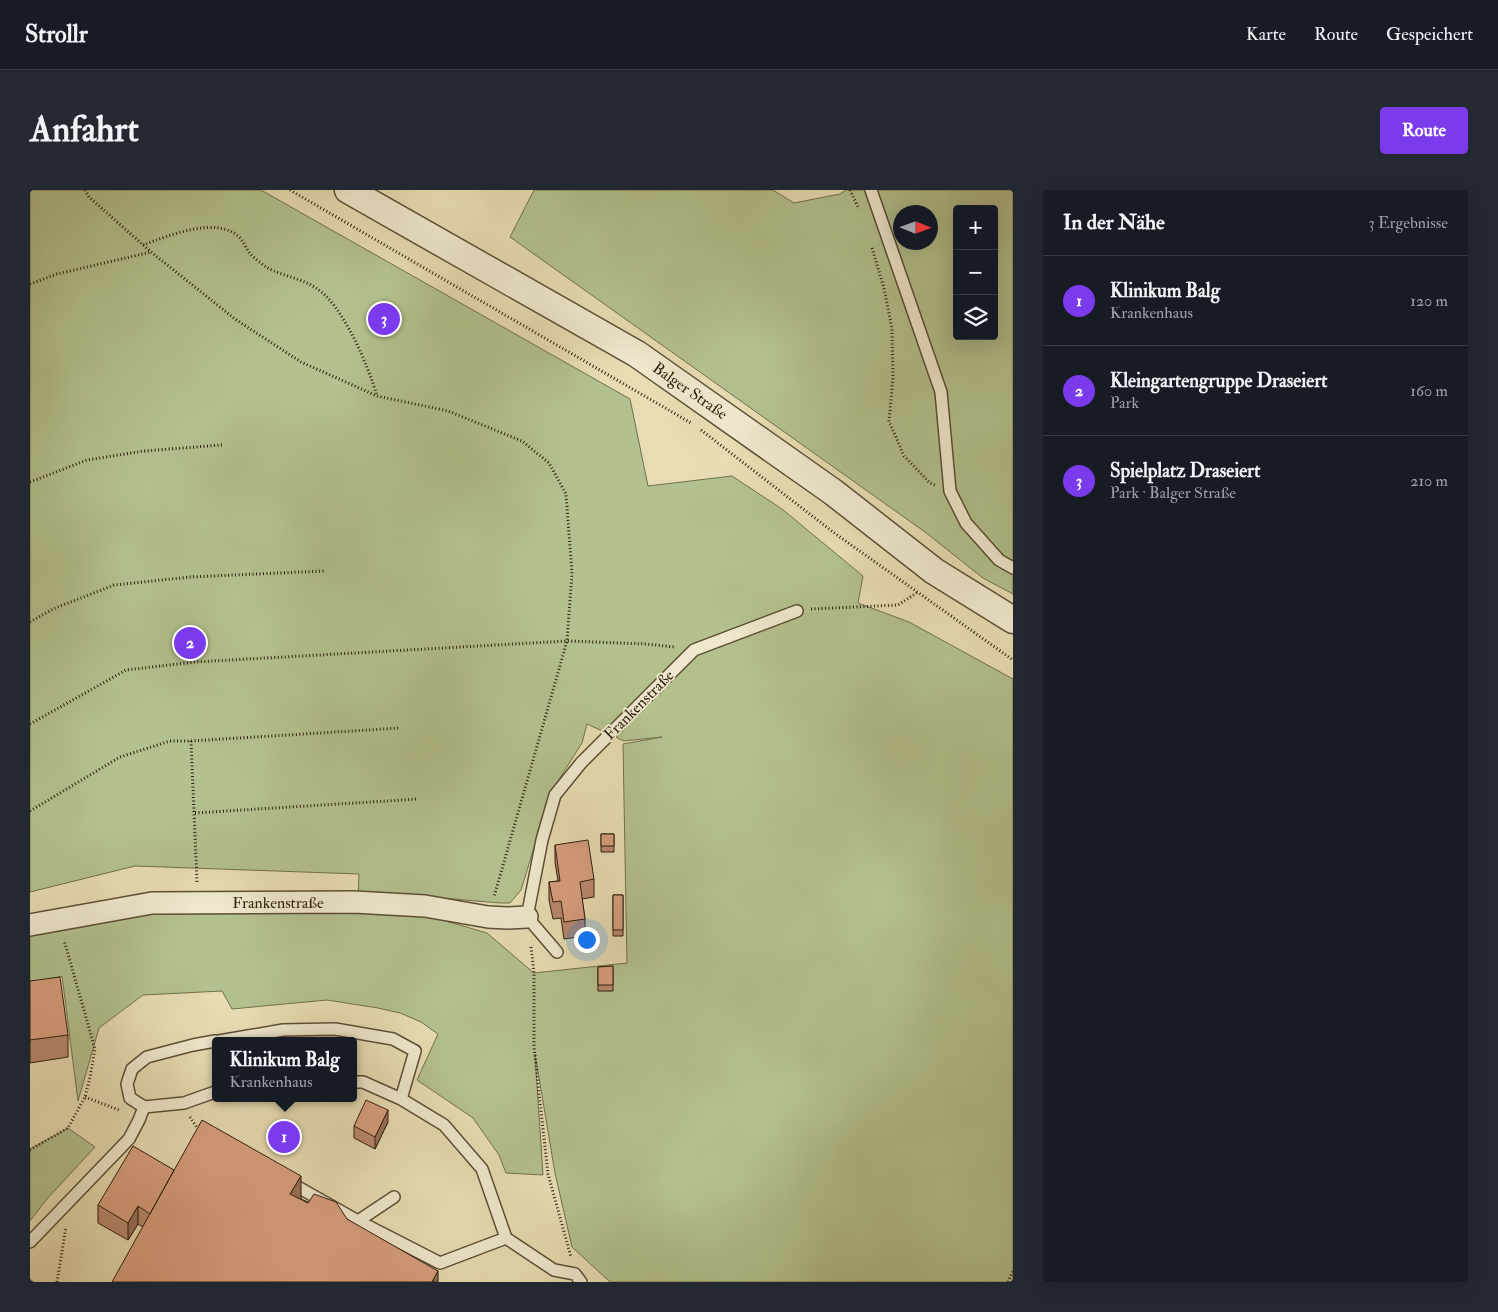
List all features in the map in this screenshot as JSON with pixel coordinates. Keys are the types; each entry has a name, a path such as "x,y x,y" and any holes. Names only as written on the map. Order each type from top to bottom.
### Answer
{"street":[{"name":"Balger Straße","path":"348,190 637,354 833,492 934,571 1013,620"},
{"name":"Frankenstraße","path":"30,925 152,903 354,902 425,906 488,917 527,917"}],"lane":[{"path":"870,190 941,392 950,491 966,524 999,560 1013,568"},
{"name":"Frankenstraße","path":"527,917 542,840 555,795 581,763 694,650 798,611"},
{"path":"527,917 557,952"},
{"path":"241,1037 284,1030 335,1029 394,1039 415,1051 401,1099"},
{"path":"212,1042 147,1057 132,1069 127,1084 130,1098 144,1107 184,1103 212,1093"},
{"path":"357,1082 363,1082 401,1099 444,1126 482,1169 506,1238 554,1270 578,1278"},
{"path":"30,1242 129,1139 144,1107"},
{"path":"275,1175 358,1221 440,1263 506,1238"},
{"path":"358,1221 394,1197"}],"path":[{"path":"85,190 151,252 235,319 301,362 377,396 448,411 522,441 550,463 566,494 572,573 567,641 488,917"},
{"path":"290,190 694,425 833,532 1013,660"},
{"path":"850,190 861,213"},
{"path":"143,245 180,231 208,227 229,231 240,238 250,254 266,267 315,287 337,307 358,347 374,384 377,396"},
{"path":"872,246 884,288 892,329 893,378 889,421 904,456 930,484 950,491"},
{"path":"30,284 58,274 151,252"},
{"path":"30,482 87,460 144,451 222,445"},
{"path":"30,622 53,609 114,585 190,577 324,571"},
{"path":"798,611 898,605 917,592 934,571"},
{"path":"30,724 126,670 195,662 567,641 647,644 694,650"},
{"path":"30,811 120,757 170,741 400,728"},
{"path":"191,741 197,904"},
{"path":"195,813 418,799"},
{"path":"527,917 534,973 534,1046 548,1174 578,1278"},
{"path":"30,1150 68,1128 85,1097 94,1049 58,919"},
{"path":"85,1097 139,1120"},
{"path":"188,1116 205,1138"},
{"path":"57,1282 71,1199"},
{"path":"1008,1282 1013,1271"}],"green space":[{"path":"30,190 261,190 630,399 648,486 732,476 782,509 863,576 858,603 909,622 1013,679 1013,1282 610,1282 572,1247 555,1173 535,1054 543,1175 506,1173 499,1155 473,1118 417,1080 438,1034 421,1022 400,1013 378,1008 327,1000 232,1009 222,991 143,995 99,1028 78,1101 62,976 30,984 30,925 152,903 422,914 487,933 534,973 627,963 623,744 662,737 624,741 587,724 582,743 551,792 521,890 510,903 429,897 358,898 359,874 135,866 30,892"},
{"path":"534,190 773,190 794,203 840,194 846,190 1013,190 1013,594 983,578 925,532 510,237"},
{"path":"68,1128 95,1147 46,1200 30,1221 30,1149"}],"building":[{"path":"601,834 614,834 614,846 601,846"},
{"path":"588,840 594,879 580,882 585,919 564,922 561,901 553,902 549,882 560,881 555,845"},
{"path":"613,895 623,895 623,930 613,930"},
{"path":"613,966 613,985 598,985 598,967"},
{"path":"60,977 68,1035 30,1040 30,981"},
{"path":"366,1100 388,1110 375,1137 354,1126"},
{"path":"202,1120 301,1176 290,1194 308,1203 314,1194 336,1202 347,1219 438,1271 432,1282 112,1282"},
{"path":"133,1146 174,1170 150,1214 138,1206 128,1223 98,1205"}],"place":[{"name":"Spielplatz Draseiert","path":"384,319"},
{"name":"Kleingartengruppe Draseiert","path":"190,643"},
{"name":"Klinikum Balg","path":"284,1137"}]}
